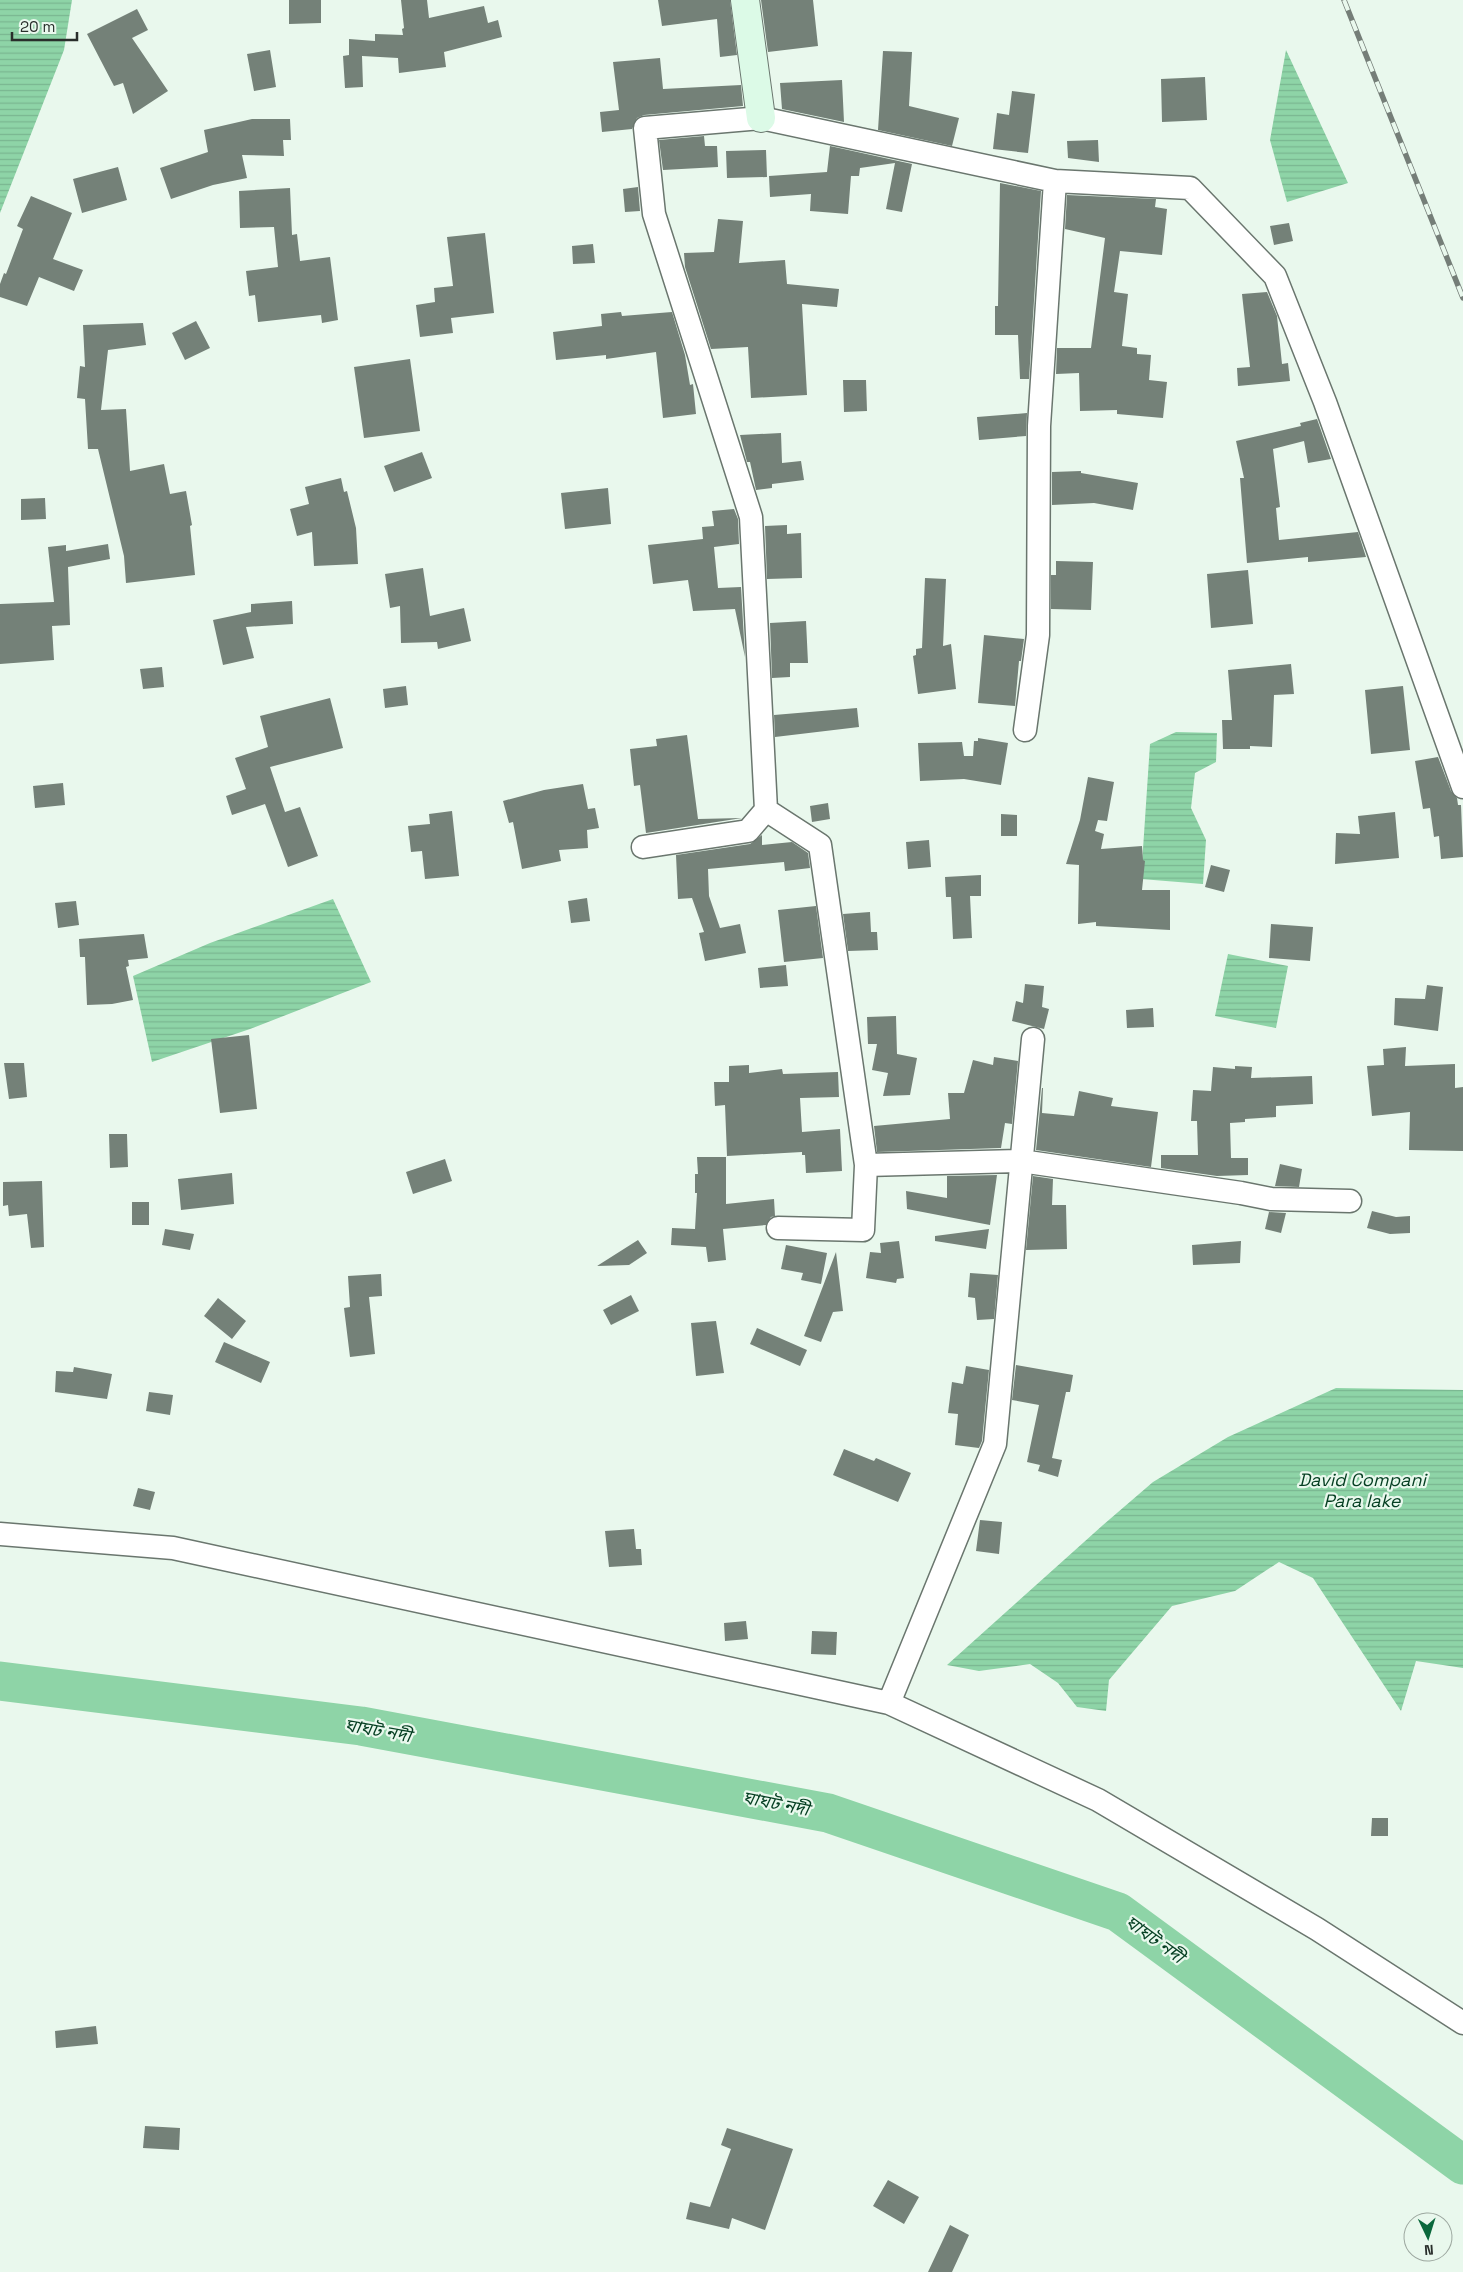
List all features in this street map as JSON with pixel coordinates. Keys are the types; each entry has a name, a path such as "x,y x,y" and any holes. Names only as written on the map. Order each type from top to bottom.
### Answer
{"street":[{"path":"746,0 761,118"},
{"path":"643,847 748,831 766,810 751,517 654,214 645,128 761,118 1055,181 1190,188 1275,276 1325,402 1463,787"},
{"path":"1025,730 1038,635 1039,426 1055,181"},
{"path":"766,810 820,845 866,1165 863,1230 778,1228"},
{"path":"889,1703 995,1444 1033,1039"},
{"path":"866,1165 1021,1161 1242,1193 1271,1199 1350,1201"},
{"path":"0,1534 172,1548 889,1703 1098,1800 1317,1929 1463,2023"}],"water":[{"path":"0,0 72,0 64,50 0,213"},
{"path":"1286,50 1348,183 1287,202 1270,140"},
{"path":"1176,732 1217,733 1216,762 1195,773 1191,808 1206,840 1203,884 1141,879 1150,744"},
{"path":"333,899 371,982 250,1029 152,1062 133,976 210,943"},
{"path":"1228,954 1288,966 1276,1028 1215,1016"},
{"name":"David Compani Para lake","path":"1336,1388 1463,1390 1463,1668 1416,1661 1401,1711 1313,1578 1279,1562 1235,1591 1172,1606 1109,1680 1106,1711 1077,1707 1058,1683 1030,1664 979,1671 947,1665 1153,1482 1228,1437"}],"building":[{"path":"289,0 321,0 321,23 289,24"},
{"path":"401,0 427,0 429,18 484,6 488,23 498,20 502,37 444,52 446,67 399,73 398,58 362,56 363,87 345,88 343,56 349,55 349,39 375,41 375,34 403,35"},
{"path":"658,0 730,0 737,55 720,57 717,19 662,26"},
{"path":"761,0 813,0 818,46 768,52"},
{"path":"137,9 148,30 132,38 168,91 133,114 123,83 114,86 87,34"},
{"path":"270,50 276,87 254,91 247,54"},
{"path":"883,51 912,52 909,106 959,118 952,146 878,130"},
{"path":"660,58 663,89 741,85 743,106 644,115 637,118 632,129 602,132 600,112 619,110 613,62"},
{"path":"1205,77 1207,120 1162,122 1161,79"},
{"path":"842,80 844,122 782,109 780,83"},
{"path":"1012,91 1035,94 1028,153 993,149 997,113 1009,115"},
{"path":"252,119 290,119 291,140 283,140 284,156 242,155 247,178 213,185 171,199 160,168 208,152 204,130"},
{"path":"704,136 705,146 717,146 718,167 663,170 659,140"},
{"path":"1098,140 1099,162 1068,158 1067,141"},
{"path":"830,146 912,164 902,212 886,209 895,163 860,168 859,176 851,176 848,214 810,211 811,194 770,197 769,176 827,172"},
{"path":"766,150 767,177 727,178 726,151"},
{"path":"118,167 127,200 82,213 73,179"},
{"path":"1000,183 1041,191 1029,379 1020,379 1018,335 995,335 995,306 998,306"},
{"path":"638,187 640,211 625,212 623,189"},
{"path":"290,188 292,235 297,234 300,261 330,257 338,320 322,323 321,315 258,322 255,295 249,296 246,271 278,267 274,227 240,228 239,191"},
{"path":"1067,195 1156,199 1155,207 1167,209 1162,255 1120,251 1114,292 1128,294 1122,346 1137,348 1137,354 1151,355 1149,380 1167,382 1163,418 1117,414 1117,410 1080,411 1079,373 1056,374 1057,348 1091,348 1105,238 1065,229"},
{"path":"31,196 72,213 53,259 83,270 74,291 39,277 27,306 0,297 0,284 4,273 6,274 23,229 17,226"},
{"path":"718,219 743,221 739,263 785,260 787,284 839,289 837,307 802,304 807,395 751,398 748,347 711,349 685,267 684,253 714,252"},
{"path":"1289,223 1293,241 1274,245 1270,226"},
{"path":"485,233 494,313 451,318 453,333 420,337 416,305 435,302 434,288 453,286 447,237"},
{"path":"593,244 595,263 573,264 572,246"},
{"path":"1267,292 1277,316 1282,364 1288,363 1290,381 1238,386 1237,368 1250,367 1242,294"},
{"path":"621,312 622,316 672,312 685,355 690,385 693,384 696,414 663,418 656,352 606,359 606,355 556,360 553,332 602,326 601,314"},
{"path":"196,321 210,348 185,360 172,333"},
{"path":"143,323 146,345 108,350 101,410 126,409 130,471 164,464 170,494 186,491 192,525 190,526 195,575 126,583 124,556 98,449 88,449 85,399 77,398 80,366 85,367 83,325"},
{"path":"410,359 420,431 364,438 354,367"},
{"path":"843,380 866,380 867,411 844,412"},
{"path":"1027,413 1026,436 979,440 977,417"},
{"path":"1317,419 1331,459 1308,463 1304,441 1273,449 1280,507 1276,508 1279,540 1358,532 1366,557 1308,562 1308,557 1247,563 1240,478 1244,478 1236,441 1301,426 1300,423"},
{"path":"781,433 782,463 801,461 804,480 772,484 772,488 756,490 750,462 747,462 740,435"},
{"path":"422,452 432,478 394,492 384,466"},
{"path":"1081,471 1081,473 1138,483 1133,510 1094,503 1052,505 1052,472"},
{"path":"341,478 344,492 347,491 356,528 358,564 314,566 312,532 297,536 290,509 309,504 305,487"},
{"path":"608,488 611,524 565,529 561,493"},
{"path":"45,498 46,519 21,520 21,499"},
{"path":"734,509 738,519 739,544 714,547 718,588 741,587 745,657 735,609 693,611 688,580 653,584 648,545 703,539 702,527 714,526 712,511"},
{"path":"787,525 787,534 801,533 802,578 767,579 765,526"},
{"path":"108,544 110,559 68,567 70,625 52,626 54,660 0,664 0,604 54,602 48,547 66,545 66,551"},
{"path":"1056,561 1093,562 1091,610 1051,609 1051,575 1056,575"},
{"path":"423,568 430,616 464,608 471,641 438,649 437,642 401,643 400,606 390,608 385,574"},
{"path":"1248,570 1253,624 1211,628 1207,574"},
{"path":"925,578 946,579 943,646 951,644 956,689 918,694 913,656 916,655 916,649 922,648"},
{"path":"292,601 293,624 246,627 254,658 223,665 213,620 251,612 251,604"},
{"path":"806,621 808,663 790,663 790,677 772,678 770,623"},
{"path":"984,635 1024,639 1021,661 1019,661 1015,706 978,703"},
{"path":"1291,664 1294,694 1274,695 1272,747 1250,746 1250,749 1223,749 1222,720 1232,720 1228,670"},
{"path":"162,667 164,687 143,689 140,669"},
{"path":"406,686 408,705 385,708 383,689"},
{"path":"1403,686 1410,750 1371,754 1365,690"},
{"path":"330,698 343,748 270,767 285,812 300,807 318,856 288,867 265,804 232,815 226,796 246,789 235,758 268,747 260,716"},
{"path":"857,708 859,727 775,737 774,715"},
{"path":"687,735 698,819 742,818 646,833 640,785 634,786 630,749 657,746 656,739"},
{"path":"978,738 1008,743 1001,785 964,779 920,781 918,743 962,742 964,756 973,756 974,741 978,741"},
{"path":"1438,757 1451,791 1457,798 1458,805 1461,805 1463,857 1441,859 1439,836 1434,837 1430,808 1423,809 1415,761"},
{"path":"1088,777 1114,782 1107,821 1098,820 1095,831 1104,834 1101,849 1142,846 1143,860 1145,861 1142,890 1170,890 1170,930 1096,926 1096,922 1078,924 1079,865 1066,864 1080,820"},
{"path":"63,783 65,805 35,808 33,786"},
{"path":"583,784 588,809 595,808 599,828 587,830 588,848 559,850 561,861 522,869 513,822 509,823 503,801 544,790"},
{"path":"828,803 830,819 812,822 810,806"},
{"path":"452,811 459,876 425,879 422,851 411,852 408,826 430,824 429,814"},
{"path":"1395,812 1399,858 1335,864 1336,833 1360,834 1358,816"},
{"path":"1001,814 1017,815 1017,836 1001,836"},
{"path":"762,835 762,845 792,842 808,853 810,868 785,871 784,862 708,869 709,896 720,928 740,924 746,953 705,961 699,933 704,932 692,898 678,899 676,855 750,844"},
{"path":"929,840 931,867 908,869 906,842"},
{"path":"1211,865 1230,870 1224,892 1205,887"},
{"path":"981,875 981,896 970,896 972,938 953,939 951,897 946,897 945,877"},
{"path":"587,898 590,921 571,923 568,901"},
{"path":"76,901 79,925 58,928 55,903"},
{"path":"816,906 823,958 784,962 778,910"},
{"path":"870,912 871,932 877,932 878,950 848,951 843,914"},
{"path":"1271,924 1313,927 1310,961 1269,958"},
{"path":"144,934 148,958 128,960 129,966 126,967 133,1000 112,1004 87,1005 85,957 80,957 79,939"},
{"path":"786,965 788,986 760,988 758,968"},
{"path":"1025,984 1044,986 1042,1007 1049,1009 1044,1029 1012,1021 1016,1001 1023,1003"},
{"path":"1427,985 1443,987 1438,1031 1394,1025 1395,998 1425,999"},
{"path":"1153,1008 1154,1027 1127,1028 1126,1010"},
{"path":"896,1016 897,1054 917,1058 910,1095 883,1096 888,1073 872,1070 877,1044 868,1044 867,1017"},
{"path":"249,1035 257,1109 220,1113 211,1039"},
{"path":"1406,1047 1405,1066 1455,1064 1455,1088 1463,1087 1463,1151 1409,1150 1410,1112 1372,1116 1367,1066 1384,1065 1383,1049"},
{"path":"994,1057 1018,1061 1012,1124 1005,1123 1001,1148 877,1152 874,1126 950,1119 948,1093 964,1093 973,1060 993,1065"},
{"path":"4,1063 24,1063 27,1097 9,1099"},
{"path":"749,1065 749,1073 782,1069 783,1074 838,1072 839,1097 800,1098 802,1132 840,1129 842,1171 806,1173 805,1155 802,1155 802,1152 727,1156 725,1105 715,1106 714,1082 729,1082 729,1066"},
{"path":"1235,1066 1252,1067 1251,1078 1312,1076 1313,1104 1276,1106 1276,1117 1245,1119 1245,1122 1230,1123 1231,1158 1248,1158 1248,1175 1217,1176 1161,1168 1161,1155 1198,1155 1197,1121 1191,1121 1193,1090 1211,1091 1213,1067 1235,1069"},
{"path":"1042,1088 1042,1113 1074,1116 1079,1091 1113,1098 1111,1106 1158,1112 1151,1167 1036,1150"},
{"path":"109,1134 127,1134 128,1167 110,1168"},
{"path":"697,1157 726,1157 726,1204 774,1199 775,1216 771,1217 766,1225 723,1229 726,1260 708,1262 706,1247 671,1245 672,1228 695,1229 697,1193 695,1193 695,1174 698,1174"},
{"path":"445,1159 452,1181 413,1194 406,1172"},
{"path":"1280,1164 1302,1169 1299,1187 1275,1186"},
{"path":"232,1173 234,1204 181,1210 178,1179"},
{"path":"997,1175 990,1225 907,1209 906,1191 947,1198 947,1176"},
{"path":"1033,1176 1053,1179 1052,1205 1066,1205 1067,1249 1026,1250"},
{"path":"42,1181 44,1247 31,1248 27,1214 9,1216 8,1205 3,1206 3,1182"},
{"path":"132,1202 149,1202 149,1225 132,1225"},
{"path":"1372,1211 1396,1217 1410,1216 1410,1233 1390,1234 1367,1228"},
{"path":"1269,1212 1286,1213 1281,1233 1265,1229"},
{"path":"165,1229 194,1234 190,1250 162,1245"},
{"path":"989,1229 986,1249 935,1241 935,1236"},
{"path":"638,1240 647,1253 629,1265 597,1266"},
{"path":"899,1241 904,1278 897,1279 896,1283 866,1278 870,1252 881,1253 880,1243"},
{"path":"1241,1241 1240,1263 1193,1265 1192,1245"},
{"path":"786,1245 827,1253 821,1284 801,1280 803,1273 781,1269"},
{"path":"836,1252 843,1311 833,1312 821,1342 804,1336"},
{"path":"970,1273 998,1275 994,1319 977,1320 975,1298 968,1297"},
{"path":"381,1274 382,1296 369,1297 375,1354 350,1357 344,1308 350,1307 348,1276"},
{"path":"631,1295 639,1311 611,1325 603,1310"},
{"path":"218,1298 246,1321 232,1339 204,1316"},
{"path":"716,1321 724,1373 696,1376 691,1323"},
{"path":"757,1328 807,1350 800,1366 750,1344"},
{"path":"224,1342 270,1362 261,1383 215,1362"},
{"path":"1016,1365 1073,1375 1070,1392 1066,1392 1052,1458 1062,1460 1058,1477 1038,1471 1040,1465 1027,1462 1039,1405 1012,1400"},
{"path":"966,1366 989,1370 982,1441 979,1448 955,1445 958,1414 948,1413 952,1382 963,1384"},
{"path":"74,1367 112,1374 107,1399 55,1392 56,1371 73,1372"},
{"path":"149,1392 173,1395 170,1415 146,1411"},
{"path":"844,1449 874,1461 876,1458 911,1473 898,1502 833,1475"},
{"path":"138,1488 155,1492 150,1510 133,1506"},
{"path":"980,1520 1002,1522 999,1554 976,1551"},
{"path":"634,1529 636,1549 641,1549 642,1565 609,1567 605,1531"},
{"path":"746,1621 748,1639 725,1641 724,1623"},
{"path":"812,1631 837,1632 836,1655 811,1654"},
{"path":"1372,1818 1388,1818 1388,1836 1371,1836"},
{"path":"96,2026 98,2044 56,2048 55,2031"},
{"path":"145,2126 180,2128 179,2150 143,2148"},
{"path":"727,2128 793,2149 765,2230 732,2218 729,2229 686,2219 690,2202 710,2207 731,2149 721,2145"},
{"path":"888,2180 919,2197 904,2224 873,2206"},
{"path":"950,2225 969,2235 952,2272 928,2272"}],"waterway":[{"name":"ঘাঘট নদী","path":"0,1681 361,1726 828,1813 1118,1912 1463,2165"}],"railway":[{"path":"1344,0 1463,298"}]}
